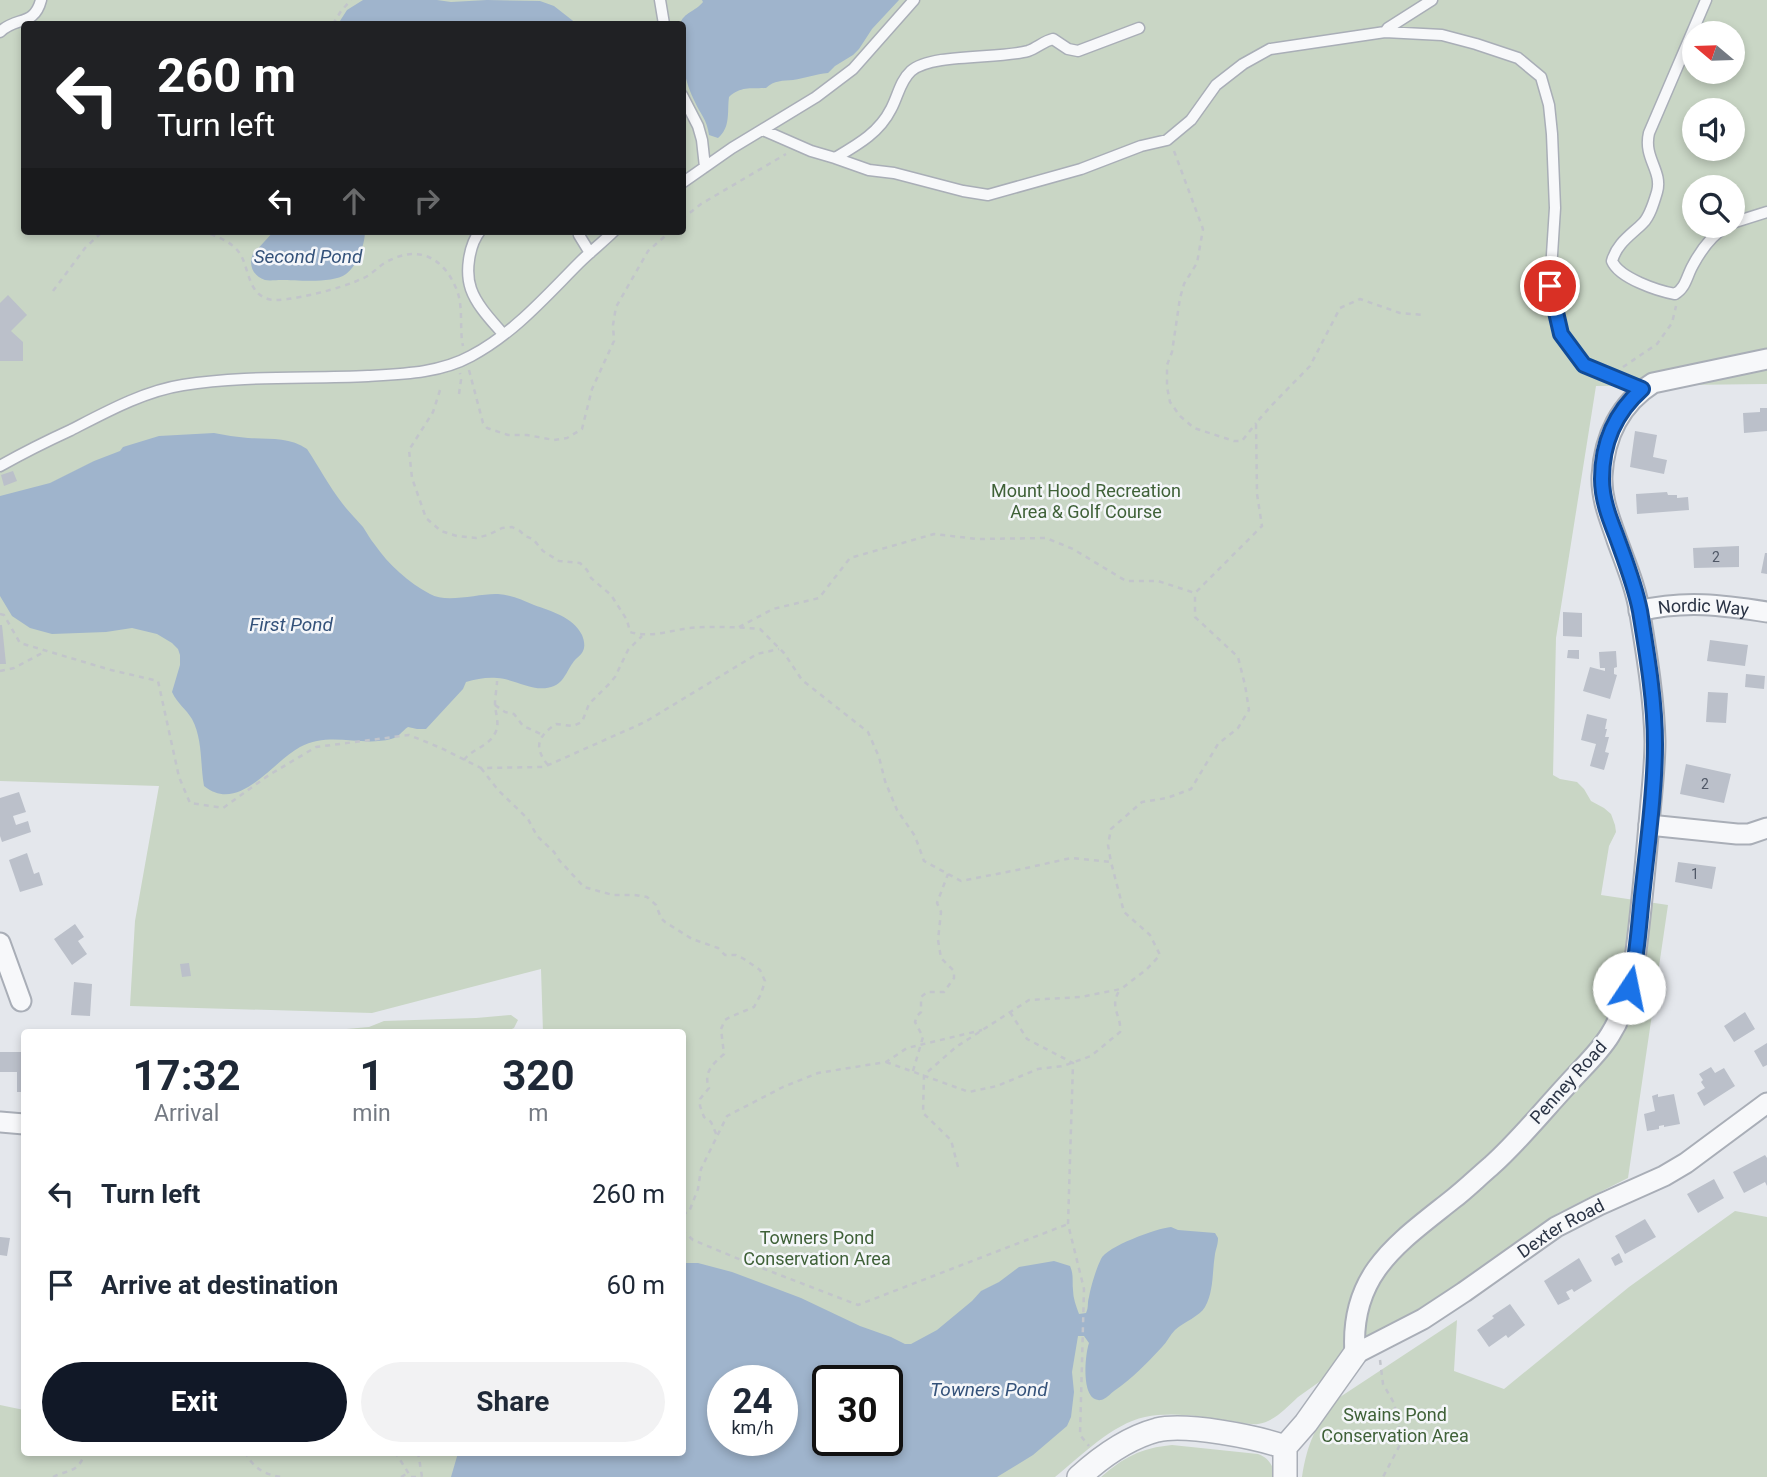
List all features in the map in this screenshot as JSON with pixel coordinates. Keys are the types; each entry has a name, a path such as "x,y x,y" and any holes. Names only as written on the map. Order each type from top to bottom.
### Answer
{"street":[{"path":"1642,389 1665,379 1767,359"},
{"name":"Penney Road","path":"1362,1350 1354,1338 1360,1301 1372,1275 1400,1241 1494,1163 1569,1083 1610,1036 1625,1001 1632,974 1649,825 1655,741 1651,691 1639,611 1633,584 1605,508 1602,480 1605,452 1614,425 1627,404 1642,389"},
{"name":"Nordic Way","path":"1639,611 1672,605 1715,604 1767,612"},
{"path":"1649,825 1737,834 1749,834 1767,828"},
{"path":"0,943 21,1000"},
{"name":"Dexter Road","path":"1362,1350 1423,1319 1556,1227 1686,1163 1767,1103"},
{"path":"0,1122 21,1124"},
{"path":"1285,1477 1285,1447 1362,1350"},
{"path":"1079,1477 1099,1459 1126,1443 1164,1429 1210,1431 1285,1447"}],"lane":[{"path":"0,32 10,23 29,19 36,14 41,0"},
{"path":"660,0 664,21"},
{"path":"686,180 732,148 816,97 853,69 914,0"},
{"path":"1385,32 1432,0"},
{"path":"1706,0 1649,133 1648,150 1658,180 1658,191 1645,221 1619,245 1612,261 1617,270 1632,279 1669,293 1679,292 1693,263 1712,238"},
{"path":"835,158 859,144 881,124 905,78 915,68 948,59 1028,51 1053,39 1068,49 1078,51 1139,28"},
{"path":"763,130 806,149 869,170 894,173 988,195 1081,169 1141,146 1167,140 1191,120 1216,85 1243,64 1270,49 1385,32 1442,35 1476,44 1518,58 1541,77 1549,105 1554,166 1555,208 1550,286 1561,334 1584,365 1642,389"},
{"path":"686,105 698,126 705,167"},
{"path":"1745,219 1767,212"},
{"path":"476,235 468,258 470,289 503,334"},
{"path":"580,235 590,253"},
{"path":"0,466 155,391 181,385 265,377 350,377 411,373 436,369 467,358 503,334 610,235"}],"path":[{"path":"335,21 351,0"},
{"path":"1170,138 1203,229 1197,263 1184,284 1167,366 1170,402 1194,428 1242,441 1310,366 1340,307 1360,299 1400,313 1424,314"},
{"path":"686,216 779,157 806,149"},
{"path":"53,291 85,248 99,235"},
{"path":"210,235 236,249 254,288 260,295 272,299 300,296 352,284 390,261 406,255 418,254 430,258 442,266 457,289 461,336 483,423 487,428 508,435 554,440 567,438 582,429 592,388 614,341 616,307 648,251 666,235"},
{"path":"1603,373 1622,368 1657,344 1672,323 1679,292"},
{"path":"458,370 461,380 458,394"},
{"path":"440,390 433,412 409,450 412,478 426,518 441,531 476,538 502,528 512,527 520,531 559,561 579,563 587,569 591,578 611,595 627,620 630,632 642,636 691,628 760,629 784,653 802,680 869,732 897,810 915,836 924,861 961,881 1071,858 1111,862"},
{"path":"886,1062 969,1092 997,1086 1038,1069 1073,1063 1091,1056 1120,1032 1115,999 1121,989 1160,955 1150,935 1124,912 1108,845 1111,829 1142,802 1167,798 1191,789 1219,744 1238,728 1249,710 1238,657 1195,617 1195,593 1262,526 1257,494 1256,424"},
{"path":"739,628 773,609 819,598 850,558 934,534 977,539 1046,538 1073,549 1126,581 1158,581 1195,593"},
{"path":"0,614 4,615 20,643 158,681 179,777 190,803 223,808 269,775 316,747 409,735 481,768 548,765 645,722 757,654 779,649"},
{"path":"548,765 539,751 543,734 556,724 573,726 582,722 589,704 615,677 628,650 642,636"},
{"path":"0,670 14,668 46,651"},
{"path":"464,760 468,754 494,736 498,724 495,705 497,681"},
{"path":"495,705 514,714 523,726 543,734"},
{"path":"481,768 498,790 528,819 537,836 584,887 613,895 647,897 656,905 665,922 692,939 718,948 725,955 744,959 760,970 765,981 761,994 754,1007 725,1020 721,1030 724,1054 709,1068 709,1088 700,1099 704,1117 711,1122 717,1136"},
{"path":"913,1071 923,1037 915,1022 921,1013 921,997 926,992 944,992 954,978 954,971 940,958 938,940 941,912 937,903 948,874"},
{"path":"958,1167 951,1140 923,1113 924,1075 956,1047 1029,1000 1080,998 1121,989"},
{"path":"1010,1012 1027,1039 1073,1063"},
{"path":"686,1213 689,1212 698,1189 701,1170 727,1116 783,1087 818,1073 886,1062 907,1048 985,1029"},
{"path":"1073,1063 1068,1224 1084,1289 1080,1435"},
{"path":"686,1234 693,1240 746,1262 858,1305 1068,1224"},
{"path":"1362,1350 1380,1359 1383,1384 1394,1403 1402,1441 1382,1477"},
{"path":"53,1477 74,1470 84,1456"},
{"path":"247,1456 257,1469 271,1476 282,1477"},
{"path":"398,1456 410,1476"},
{"path":"401,1477 421,1477 418,1456"}],"green space":[{"name":"Mount Hood Recreation Area & Golf Course","path":"0,0 1767,0 1767,384 1596,386 1556,638 1553,775 1577,782 1591,801 1611,814 1616,832 1609,846 1601,895 1668,905 1628,1178 1558,1213 1298,1397 1280,1414 1264,1423 1255,1424 1188,1415 1145,1417 1121,1426 1109,1434 1055,1477 0,1477 0,1405 21,1409 21,1456 686,1456 686,1029 543,1029 541,969 372,1013 130,1006 135,921 159,786 0,781"},
{"path":"511,1015 518,1020 512,1029 347,1029 369,1027 384,1021"},
{"name":"Swains Pond Conservation Area","path":"1735,1211 1767,1217 1767,1477 1302,1477 1314,1435 1323,1417 1337,1399 1457,1320 1454,1371 1504,1389 1629,1287"},
{"path":"1172,1445 1258,1454 1270,1463 1274,1477 1101,1477 1134,1455 1151,1448"}],"water":[{"path":"363,0 540,1 554,6 573,21 340,21 347,10"},
{"path":"702,0 899,0 872,29 859,49 828,73 779,81 766,88 733,93 729,97 727,124 718,138 709,135 686,76 686,21 682,21 703,2"},
{"name":"Second Pond","path":"270,235 365,235 357,261 346,274 332,279 267,280 255,273 251,266 253,254"},
{"name":"First Pond","path":"214,433 286,441 307,449 337,497 380,552 414,584 437,597 503,595 554,612 578,629 584,642 582,653 561,681 554,686 540,688 493,678 466,682 463,689 426,729 408,727 396,737 379,741 312,742 289,754 242,790 230,794 217,793 204,786 196,727 172,692 180,665 180,655 172,643 157,634 132,628 52,634 30,628 12,616 0,596 0,496 50,483 120,451 123,447 159,436"},
{"name":"Towners Pond","path":"1171,1227 1215,1233 1218,1238 1211,1288 1205,1307 1175,1330 1133,1376 1101,1400 1094,1399 1087,1386 1086,1357 1089,1343 1084,1336 1078,1336 1072,1372 1074,1392 1071,1417 1067,1426 1033,1455 997,1477 451,1477 457,1456 686,1456 686,1263 698,1263 732,1272 801,1298 860,1326 911,1344 937,1330 981,1291 1019,1267 1054,1261 1070,1266 1079,1314 1086,1313 1101,1259 1112,1249"}],"building":[{"path":"8,295 27,315 11,331 23,342 23,361 0,361 0,303"},
{"path":"1760,408 1767,408 1767,431 1744,433 1743,413 1760,412"},
{"path":"1635,431 1657,435 1653,457 1667,460 1664,474 1630,467"},
{"path":"13,471 17,481 4,486 1,475"},
{"path":"1667,492 1668,495 1677,495 1677,498 1688,497 1689,510 1637,514 1636,494"},
{"path":"1739,546 1739,567 1694,568 1693,548"},
{"path":"1767,553 1767,574 1761,573"},
{"path":"1563,612 1582,613 1582,637 1563,636"},
{"path":"2,625 6,664 0,664"},
{"path":"1710,640 1748,645 1745,666 1707,661"},
{"path":"1568,650 1579,650 1579,659 1567,658"},
{"path":"1616,651 1617,667 1614,668 1614,674 1617,675 1610,699 1583,691 1590,667 1605,671 1605,668 1600,668 1599,652"},
{"path":"1746,674 1765,676 1764,689 1745,687"},
{"path":"1708,692 1728,693 1726,723 1706,722"},
{"path":"1587,714 1607,719 1605,737 1609,737 1605,752 1609,753 1604,770 1590,766 1596,744 1581,740"},
{"path":"1686,764 1731,774 1724,803 1680,794"},
{"path":"19,792 26,812 13,816 16,825 28,821 31,832 2,842 0,798"},
{"path":"27,853 34,874 39,872 43,885 20,892 9,860"},
{"path":"1678,862 1716,867 1712,889 1675,882"},
{"path":"75,924 84,937 78,941 87,954 72,965 54,939"},
{"path":"189,963 191,976 182,977 180,964"},
{"path":"74,982 92,984 90,1016 71,1015"},
{"path":"1745,1012 1755,1029 1734,1042 1724,1026"},
{"path":"1767,1043 1767,1065 1763,1067 1754,1051"},
{"path":"0,1052 21,1052 21,1092 17,1092 17,1072 0,1072"},
{"path":"1711,1067 1715,1073 1724,1068 1735,1086 1704,1106 1697,1093 1705,1088 1699,1074"},
{"path":"1658,1094 1658,1097 1674,1094 1680,1124 1659,1126 1659,1129 1647,1131 1644,1114 1655,1111 1652,1096"},
{"path":"1765,1155 1767,1186 1765,1182 1744,1193 1733,1172"},
{"path":"1714,1179 1724,1198 1698,1213 1687,1194"},
{"path":"1645,1219 1656,1237 1625,1254 1615,1236"},
{"path":"0,1237 10,1238 7,1256 0,1255"},
{"path":"1619,1253 1623,1262 1615,1266 1611,1258"},
{"path":"1579,1258 1592,1281 1574,1292 1572,1289 1566,1292 1570,1299 1558,1305 1544,1281"},
{"path":"1510,1304 1525,1325 1508,1338 1506,1335 1489,1347 1477,1330"}],"route":[{"path":"1550,286 1561,334 1584,365 1642,389 1627,404 1614,425 1605,452 1602,480 1605,508 1633,584 1639,611 1654,728 1655,754 1645,866 1629,988"}],"park label":[{"name":"Towners Pond Conservation Area","path":"817,1247"}]}
